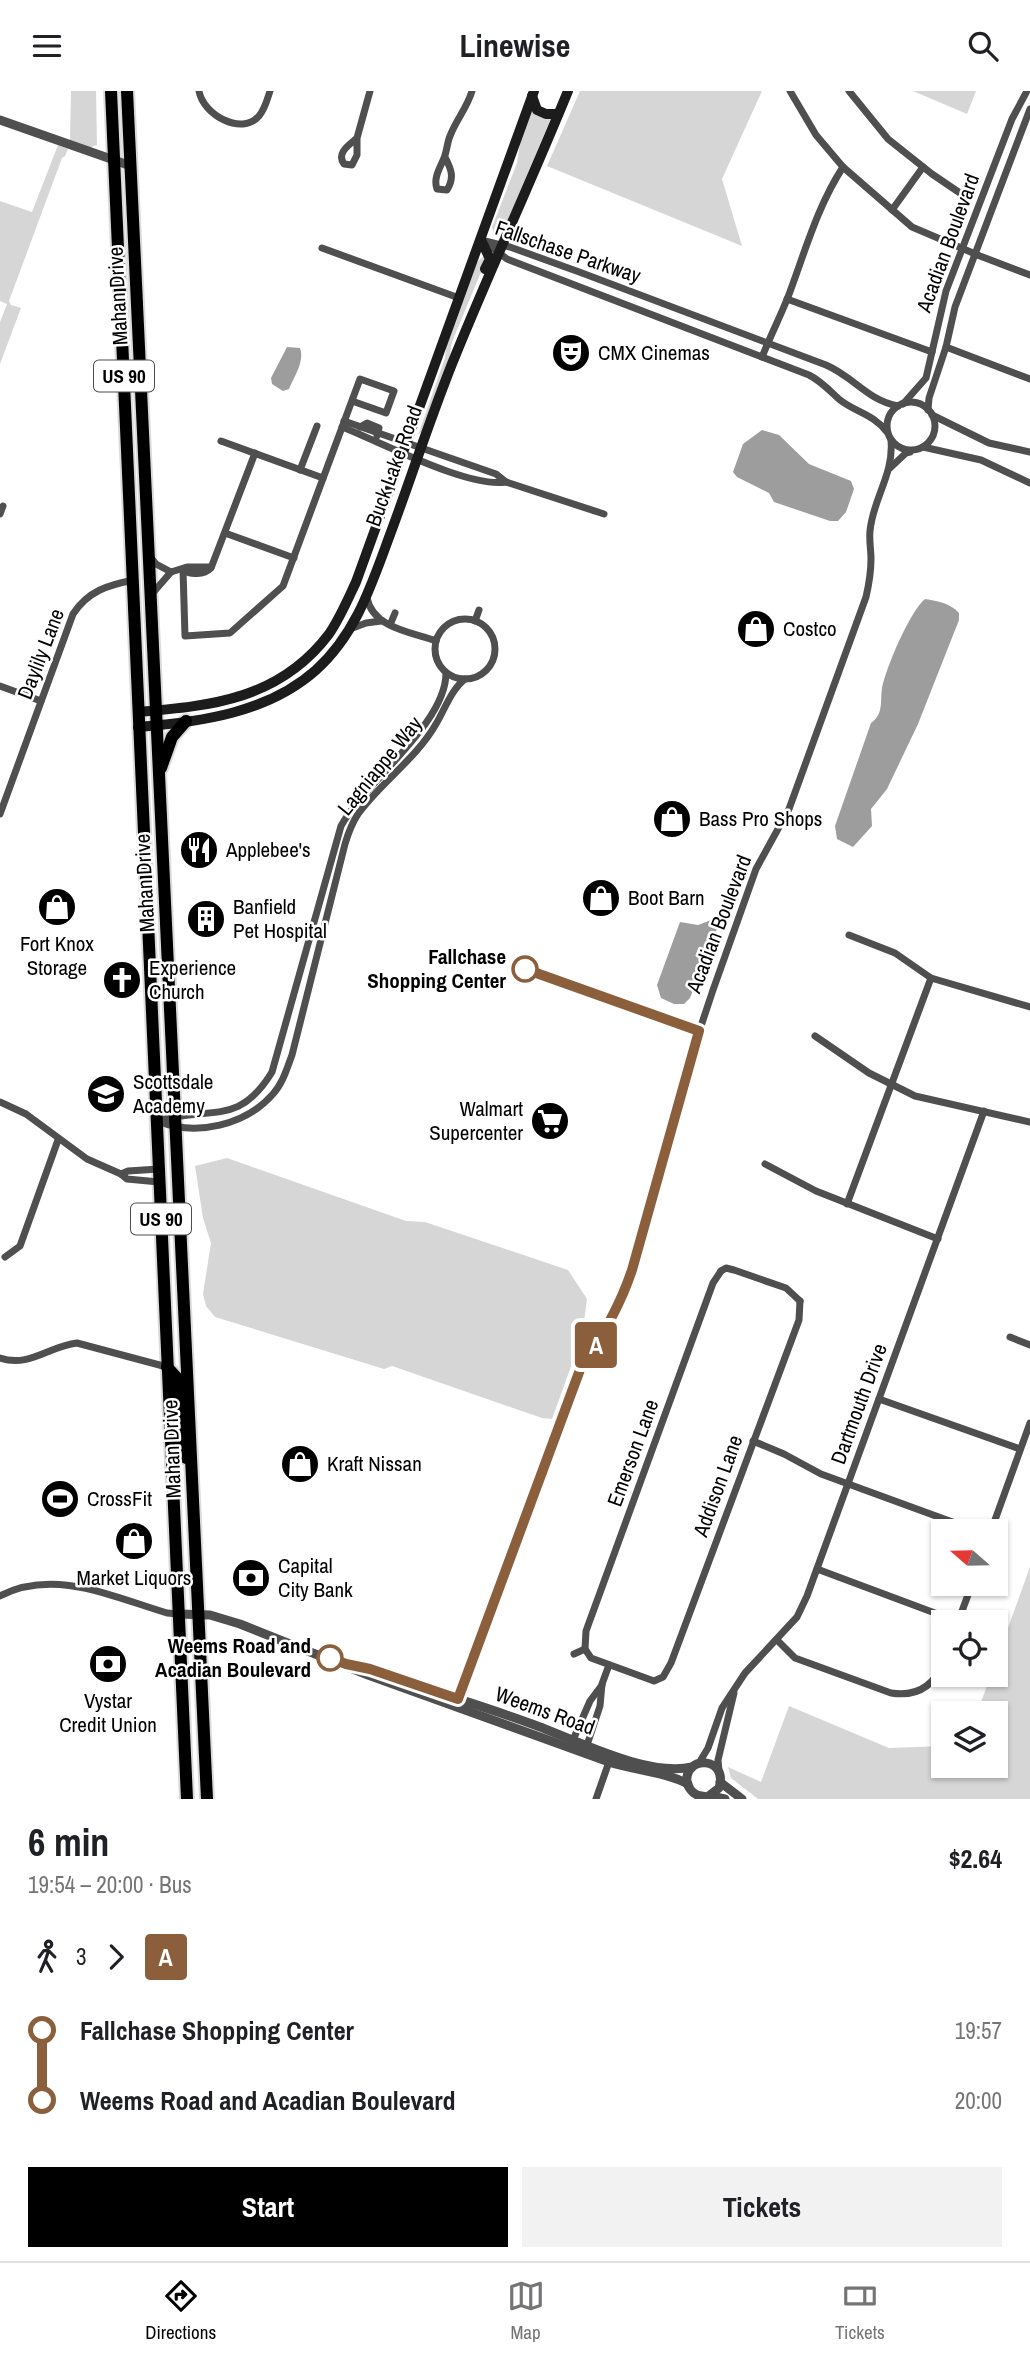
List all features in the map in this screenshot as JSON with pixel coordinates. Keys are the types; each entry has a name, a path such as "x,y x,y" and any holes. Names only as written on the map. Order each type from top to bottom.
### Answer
{"main road":[{"name":"Mahan Drive","path":"111,91 187,1799"},
{"name":"Mahan Drive","path":"127,91 207,1799"},
{"name":"Buck Lake Road","path":"138,727 232,713 262,703 290,689 315,671 350,629 367,596 456,354 503,252 568,91"},
{"name":"Buck Lake Road","path":"138,712 187,708 236,699 277,681 305,659 327,636 351,592 533,94"},
{"path":"533,94 535,107 541,113 558,114"},
{"path":"456,354 455,341 490,259 481,240"},
{"path":"128,464 137,468 145,486"},
{"path":"158,775 172,737 186,721"},
{"path":"148,944 155,946 167,958"},
{"path":"167,1367 177,1378 180,1439 192,1475"}],"street":[{"path":"199,91 200,98 211,113 227,121 247,123 258,118 265,108 270,91"},
{"path":"357,138 370,91"},
{"path":"445,157 450,136 472,91"},
{"path":"790,91 816,135 843,167 912,226 1030,275"},
{"path":"849,91 888,139 960,193"},
{"name":"Acadian Boulevard","path":"900,405 926,378 946,291 1012,118 1027,91"},
{"name":"Acadian Boulevard","path":"930,413 929,398 946,347 955,307 1030,109"},
{"path":"0,120 131,166"},
{"path":"762,357 787,299 819,210 843,167"},
{"path":"892,210 923,167"},
{"name":"Fallschase Parkway","path":"481,240 597,295 818,379 841,400 878,421 889,436"},
{"path":"322,248 459,298"},
{"name":"Fallschase Parkway","path":"503,252 603,281 768,343 838,370 872,398 900,405"},
{"path":"597,295 603,281"},
{"path":"787,299 932,352"},
{"path":"946,347 1030,379"},
{"path":"183,570 185,636 230,633 283,586 360,379 394,391 386,413 352,401"},
{"path":"1030,452 982,441 916,403 900,405 888,418 889,436 901,449 919,448 981,460 1030,483"},
{"path":"890,469 905,453 919,448 933,433 930,413"},
{"path":"343,423 377,437 408,442 421,453 468,478 494,484 506,482"},
{"path":"343,423 360,426 403,453 421,453 496,474 506,482 604,514"},
{"path":"300,470 317,426"},
{"name":"Acadian Boulevard","path":"457,1702 581,1367 610,1324 623,1297 694,1047 717,978 756,869 789,809 866,597 870,579 869,533 890,469 892,454 889,436"},
{"path":"221,441 323,478"},
{"path":"150,557 156,564 171,572 208,571 255,453"},
{"path":"0,515 3,506"},
{"path":"225,533 294,558"},
{"path":"150,597 171,572"},
{"name":"Daylily Lane","path":"0,814 66,631 81,602 103,587 134,580"},
{"path":"367,596 371,611 381,621 436,641"},
{"path":"475,621 479,610"},
{"path":"390,625 395,613"},
{"path":"350,629 381,621"},
{"path":"456,621 475,621 491,634 494,654 491,664 475,677 455,678 439,665 435,655 436,641 447,625 456,621"},
{"name":"Lagniappe Way","path":"158,1121 175,1122 234,1110 262,1088 272,1072 336,840 346,817 417,735 439,699 446,684 446,673"},
{"name":"Lagniappe Way","path":"158,1121 214,1126 240,1119 255,1111 274,1093 285,1075 292,1055 345,844 354,821 425,741 457,685 465,679"},
{"path":"0,686 41,701"},
{"path":"417,735 434,747"},
{"path":"346,817 354,821"},
{"path":"321,898 331,900"},
{"path":"849,935 895,954 930,978 1030,1007"},
{"path":"299,978 311,982"},
{"path":"847,1204 930,978"},
{"path":"815,1036 860,1067 915,1096 1030,1122"},
{"path":"0,1102 26,1114 87,1159 132,1181 159,1175"},
{"name":"Dartmouth Drive","path":"696,1765 708,1748 722,1709 745,1673 797,1617 985,1111"},
{"path":"5,1257 20,1246 58,1140"},
{"path":"765,1164 847,1204 938,1239"},
{"path":"121,1174 128,1171 159,1175"},
{"name":"Emerson Lane","path":"585,1649 586,1631 719,1268 734,1270 786,1288 803,1299"},
{"name":"Addison Lane","path":"660,1679 671,1663 799,1320 803,1299"},
{"path":"1010,1337 1030,1345"},
{"path":"0,1358 19,1362 62,1345 77,1343 167,1367"},
{"path":"879,1399 1020,1449"},
{"path":"995,1519 1030,1423"},
{"path":"753,1441 821,1474 945,1519"},
{"path":"817,1569 931,1612"},
{"name":"Weems Road","path":"0,1596 11,1590 37,1584 67,1584 167,1613 210,1615 346,1664 370,1669 610,1758 676,1770 696,1765"},
{"path":"777,1640 795,1658 891,1693 915,1693 925,1688 931,1680"},
{"path":"574,1654 585,1649 591,1658 654,1681 660,1679 665,1687"},
{"path":"587,1745 600,1706 602,1684 609,1665"},
{"path":"573,1740 590,1700 602,1684"},
{"name":"Dartmouth Drive","path":"719,1771 718,1760 734,1690"},
{"name":"Weems Road","path":"457,1702 587,1745 632,1769 672,1777 690,1791"},
{"path":"596,1799 610,1758"},
{"path":"710,1764 719,1771 717,1798 699,1796 690,1791 688,1774 696,1765 710,1764"},
{"path":"720,1782 742,1799"}],"shaded area":[{"path":"71,91 96,91 97,145 88,148 70,141"},
{"path":"580,91 762,91 722,179 742,246 547,166"},
{"path":"913,91 976,91 967,114"},
{"path":"529,110 551,118 508,220 495,237 492,227 517,163"},
{"path":"58,145 68,149 62,158 9,301 11,305 21,308 0,364 0,322 7,304 0,301 0,201 32,212"},
{"path":"484,256 484,265 452,342 449,360 422,431 418,435 445,358 447,342 477,262"},
{"path":"287,347 300,348 301,358 289,389 283,391 272,384 271,378"},
{"path":"762,430 779,435 809,464 851,481 854,489 846,512 838,521 830,521 774,502 769,493 737,477 733,472 743,444"},
{"path":"925,599 952,607 959,613 959,620 918,724 887,789 871,809 872,826 853,847 837,839 835,826 871,723 880,711 884,679 893,654 906,627"},
{"path":"722,916 690,998 684,1004 674,1004 661,998 657,985 680,922 698,925"},
{"path":"227,1158 406,1221 425,1222 568,1270 587,1299 582,1336 552,1419 542,1418 392,1366 384,1369 215,1317 206,1306 203,1294 211,1243 203,1218 195,1166"},
{"path":"1030,1567 1030,1799 758,1799 731,1778 728,1767 761,1782 789,1706 889,1748 931,1746 931,1778 1008,1778 1008,1701 981,1701 987,1687 1008,1687 1008,1628"}],"bus line":[{"name":"A","path":"330,1658 458,1699 581,1367 610,1324 632,1270 699,1031 525,969"}],"place":[{"name":"CMX Cinemas","path":"571,353"},
{"name":"Costco","path":"756,629"},
{"name":"Bass Pro Shops","path":"672,819"},
{"name":"Applebee's","path":"199,850"},
{"name":"Boot Barn","path":"601,898"},
{"name":"Fort Knox Storage","path":"57,907"},
{"name":"Banfield Pet Hospital","path":"206,919"},
{"name":"Fallchase Shopping Center","path":"525,969"},
{"name":"Experience Church","path":"122,980"},
{"name":"Scottsdale Academy","path":"106,1094"},
{"name":"Walmart Supercenter","path":"550,1121"},
{"name":"Kraft Nissan","path":"300,1464"},
{"name":"CrossFit","path":"60,1499"},
{"name":"Market Liquors","path":"134,1541"},
{"name":"Capital City Bank","path":"251,1578"},
{"name":"Weems Road and Acadian Boulevard","path":"330,1658"},
{"name":"Vystar Credit Union","path":"108,1664"}]}
